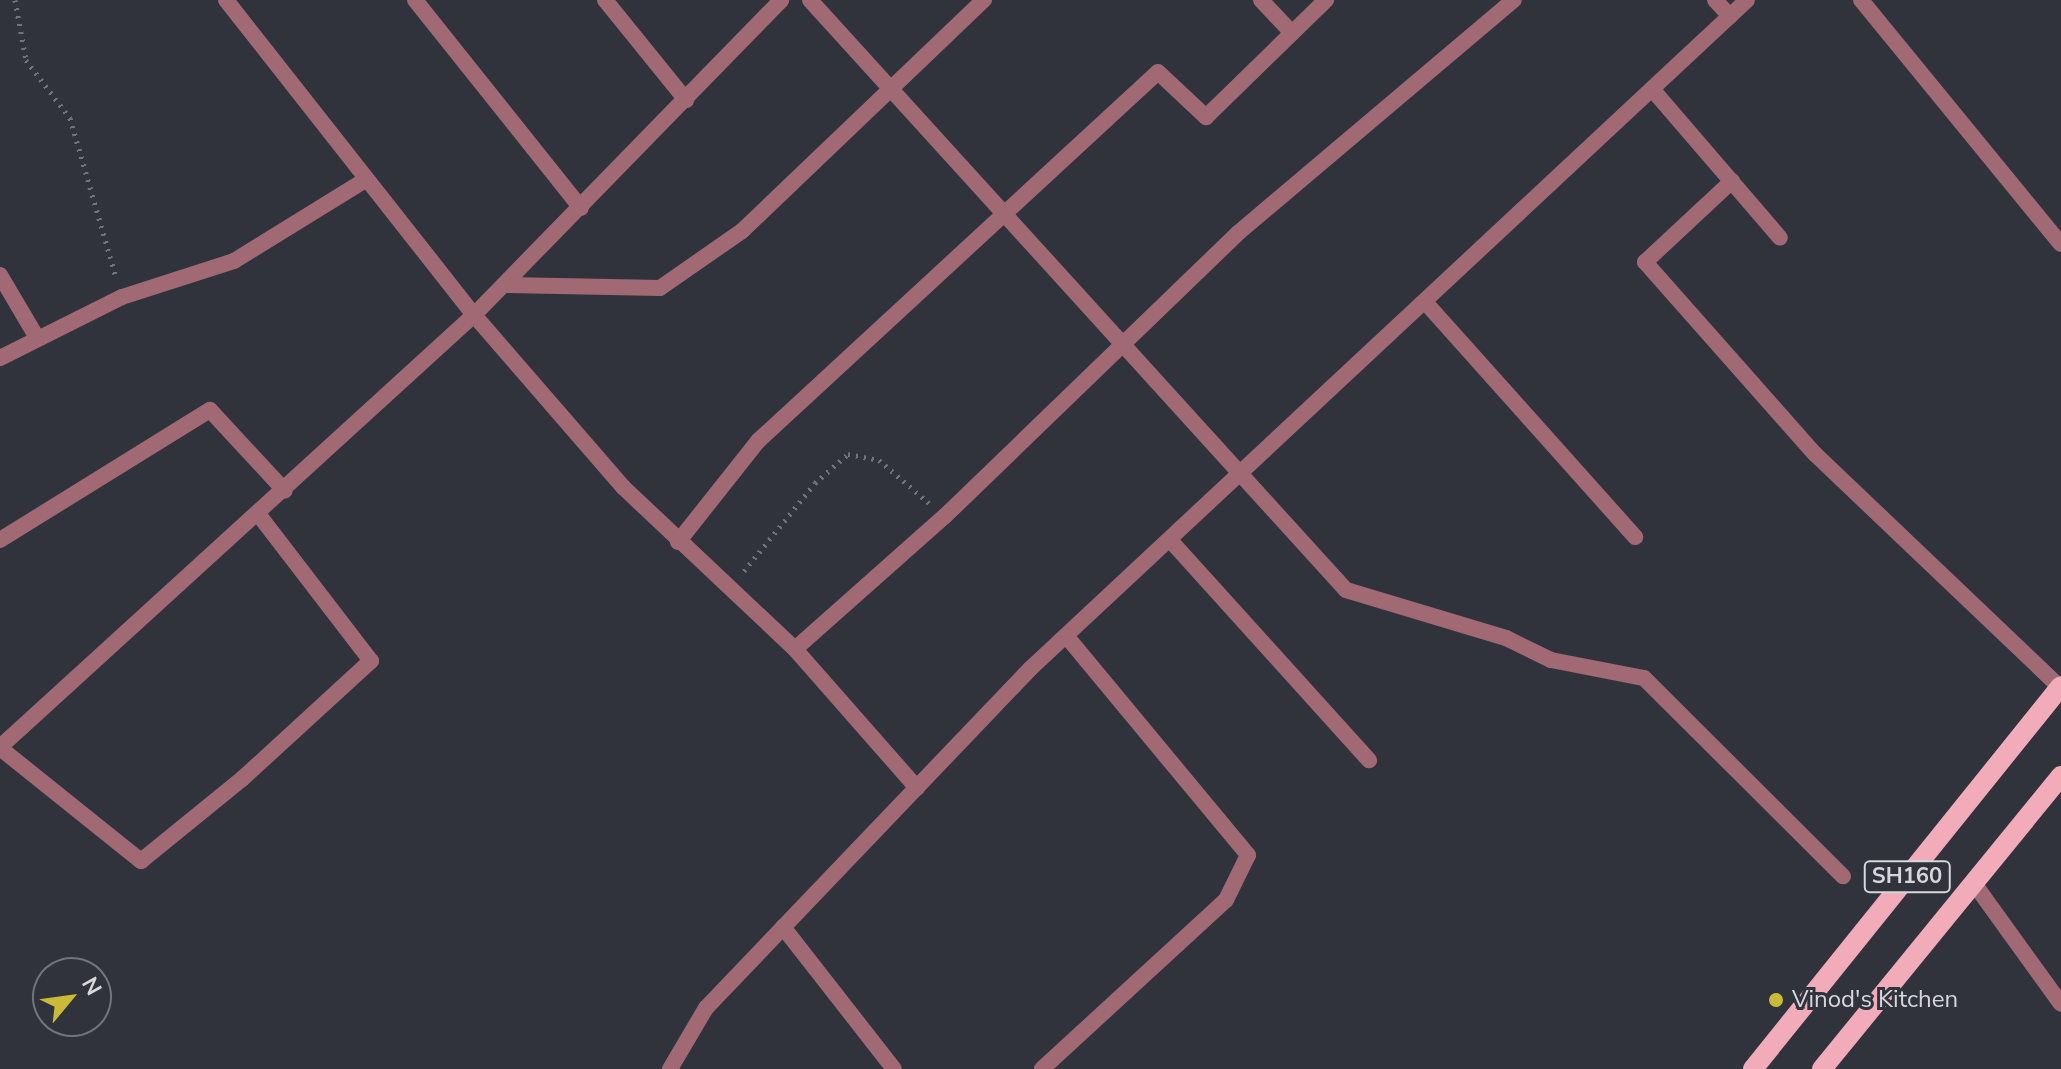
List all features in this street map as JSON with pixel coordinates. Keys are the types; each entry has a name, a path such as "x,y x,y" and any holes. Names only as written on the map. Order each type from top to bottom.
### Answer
{"main road":[{"name":"SH160","path":"1753,1069 2061,686"},
{"name":"SH160","path":"1823,1068 2061,776"}],"street":[{"path":"226,0 474,315 678,542 732,585 795,649 917,788"},
{"path":"415,0 581,208"},
{"path":"605,0 686,100"},
{"path":"259,515 371,661 242,779 141,861 0,747 259,515 474,315 781,0"},
{"path":"810,0 1244,471 1346,590 1506,638 1551,660 1644,678 1843,876"},
{"path":"504,285 660,288 742,231 984,0"},
{"path":"1261,0 1292,33"},
{"path":"678,542 758,441 1158,72 1206,117 1326,0"},
{"path":"795,649 945,516 1238,233 1514,0"},
{"path":"1715,0 1730,16"},
{"path":"670,1069 699,1017 1066,636 1747,0"},
{"path":"1861,0 2061,244"},
{"path":"1652,89 1780,238"},
{"path":"0,358 36,336 122,297 234,261 365,180"},
{"path":"1732,181 1645,262 1815,454 2061,686"},
{"path":"0,275 36,336"},
{"path":"1426,303 1635,537"},
{"path":"0,540 210,410 285,491"},
{"path":"1170,540 1369,760"},
{"path":"1042,1069 1226,900 1248,855 1066,636"},
{"path":"1973,882 2061,1004"},
{"path":"783,927 894,1069"}],"path":[{"path":"15,0 26,60 70,118 122,297"},
{"path":"732,585 815,483 848,454 879,460 945,516"}],"place":[{"name":"Vinod's Kitchen","path":"1776,1000"}]}
